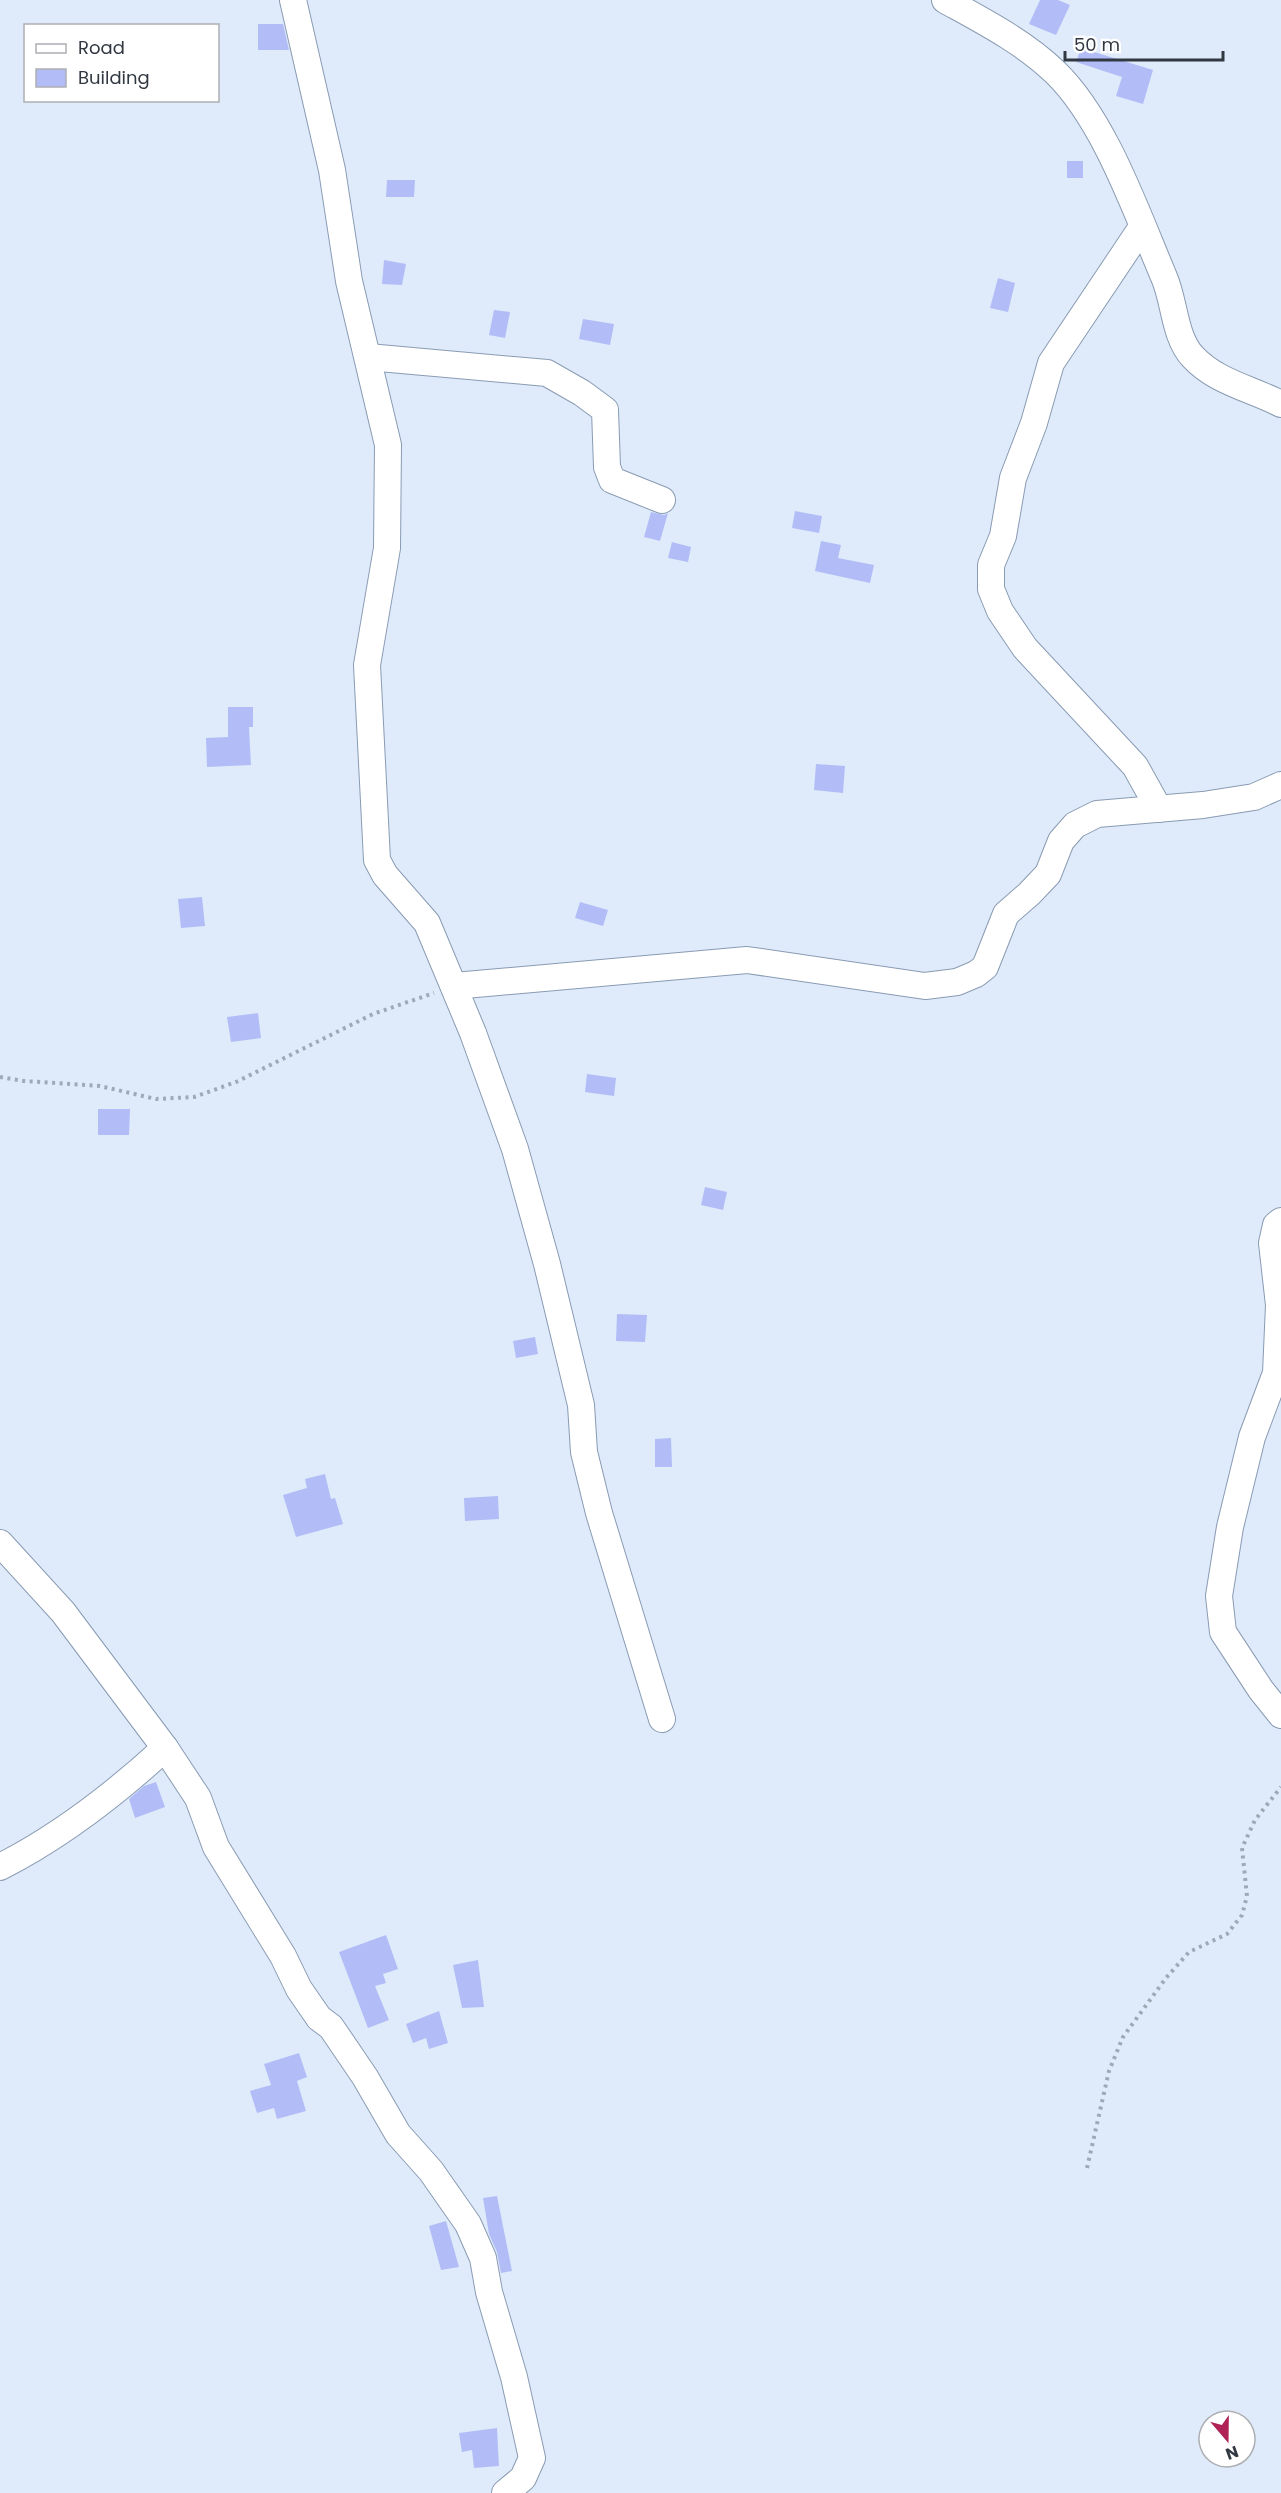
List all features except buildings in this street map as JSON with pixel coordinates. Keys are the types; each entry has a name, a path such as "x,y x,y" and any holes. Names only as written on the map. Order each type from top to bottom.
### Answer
{"street":[{"path":"293,0 332,170 349,281 388,446 387,548 367,665 377,860 385,875 427,923 473,1033 518,1161 547,1264 581,1405 584,1452 599,1513 662,1719"},
{"path":"945,0 1020,45 1055,72 1072,91 1110,155 1132,199 1171,294 1181,341 1193,357 1208,369 1229,382 1281,404"},
{"path":"1142,227 1051,363 1035,423 1013,478 1003,536 991,565 991,589 1000,611 1025,648 1135,766 1159,809"},
{"path":"368,357 547,373 582,393 605,410 607,467 612,480 662,500"},
{"path":"454,986 747,960 925,986 957,981 976,974 985,967 1006,914 1048,874 1061,842 1075,825 1097,814 1203,805 1254,797 1281,785"},
{"path":"1281,1221 1276,1225 1272,1243 1279,1305 1276,1373 1250,1447 1230,1527 1219,1596 1223,1632 1261,1690 1281,1715"},
{"path":"0,1543 63,1612 165,1748 198,1797 216,1847 283,1956 299,1989 319,2018 331,2027 365,2077 398,2134 431,2171 468,2224 483,2258 489,2292 514,2377 532,2458 523,2478 505,2493"},
{"path":"0,1867 25,1854 102,1802 165,1748"}],"path":[{"path":"0,1077 24,1081 100,1086 156,1099 194,1097 236,1082 373,1014 454,986"},
{"path":"1087,2168 1109,2071 1123,2037 1166,1977 1189,1952 1227,1934 1242,1915 1247,1896 1242,1848 1255,1820 1281,1787"}]}
